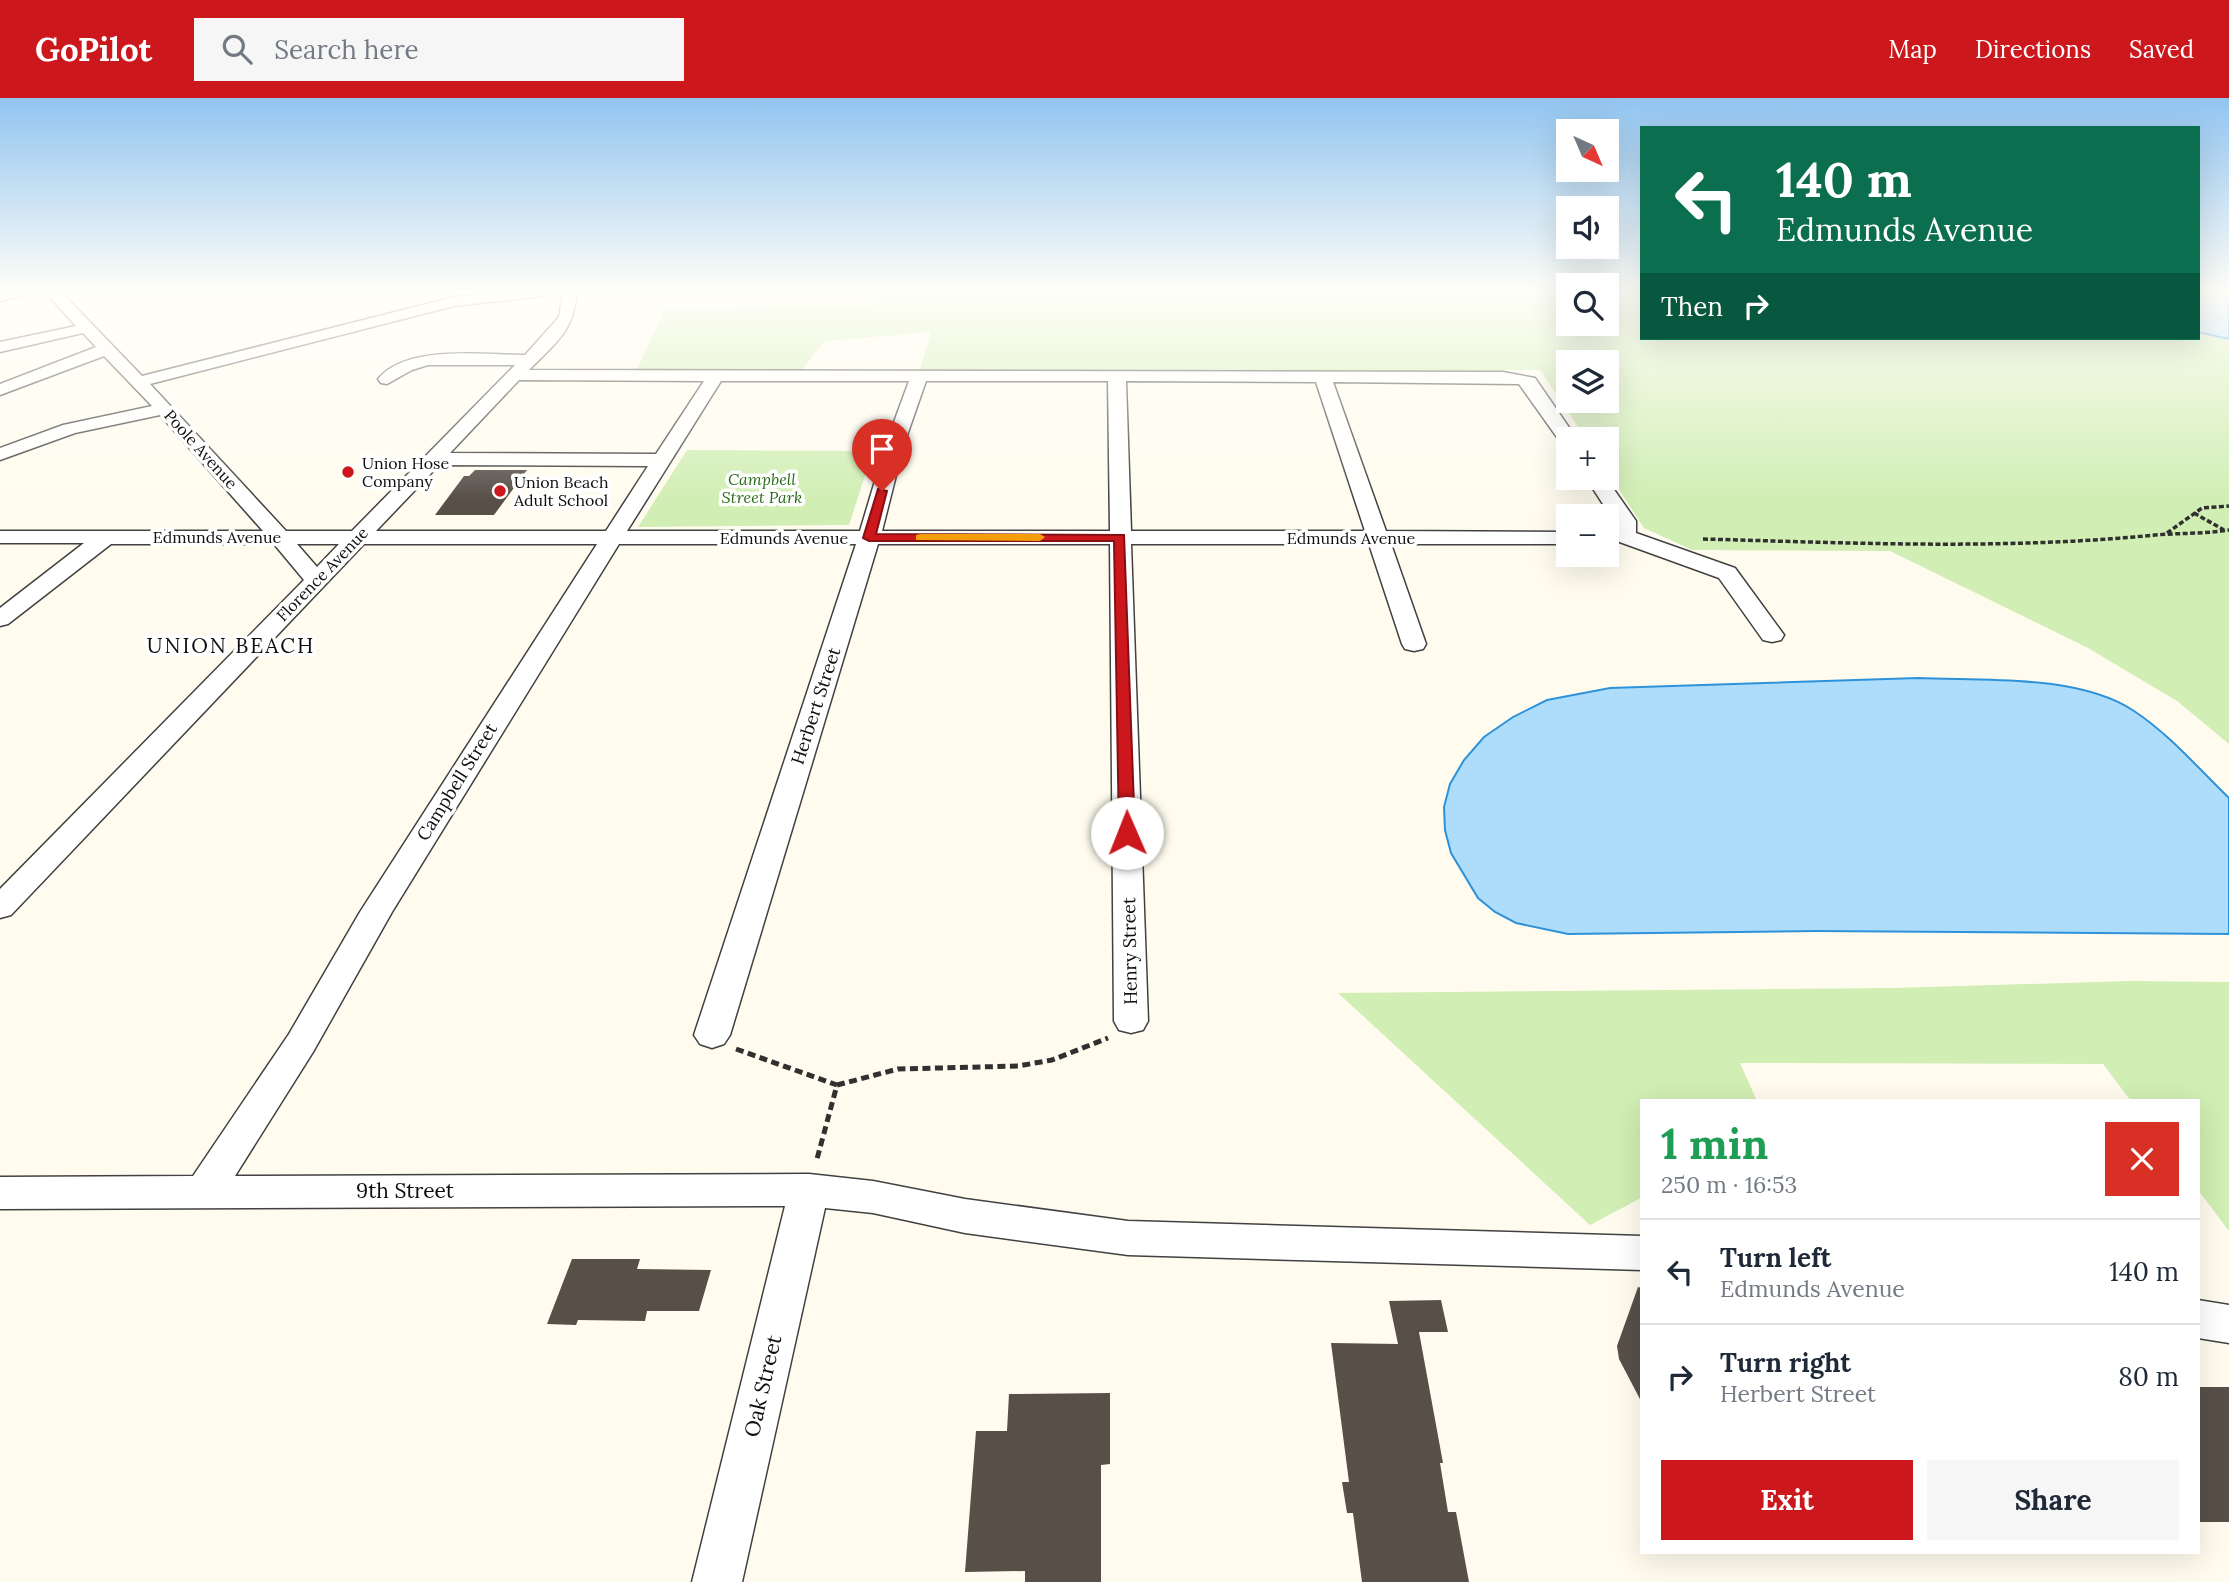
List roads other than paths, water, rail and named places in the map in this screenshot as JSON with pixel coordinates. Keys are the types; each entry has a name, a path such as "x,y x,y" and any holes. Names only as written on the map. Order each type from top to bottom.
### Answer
{"street":[{"path":"0,390 75,361"},
{"name":"Poole Avenue","path":"118,361 281,537 316,580"},
{"path":"137,382 219,361"},
{"path":"387,379 405,366 422,361"},
{"path":"444,361 715,377 1523,379 1529,382 1560,427"},
{"name":"Florence Avenue","path":"0,908 528,361"},
{"name":"Campbell Street","path":"205,1192 301,1043 376,912 611,537 715,377"},
{"name":"Herbert Street","path":"712,1035 869,538 895,444 919,377"},
{"name":"Henry Street","path":"1117,378 1131,1021"},
{"path":"1323,378 1414,644"},
{"path":"0,454 70,429 164,409"},
{"path":"433,459 660,460"},
{"path":"1604,490 1625,521 1626,532 1623,538 1727,573 1772,635"},
{"name":"Edmunds Avenue","path":"0,537 1556,538"},
{"path":"0,619 106,537"},
{"name":"9th Street","path":"0,1193 809,1191 873,1197 965,1216 1128,1238 1640,1253"},
{"name":"Oak Street","path":"718,1582 809,1191"},
{"path":"2200,1319 2229,1324"}],"water":[{"path":"1918,678 2030,682 2086,691 2111,699 2134,711 2159,730 2229,798 2229,934 1815,931 1568,934 1516,923 1495,912 1478,898 1451,853 1445,830 1444,807 1450,784 1464,760 1484,737 1513,717 1547,700 1610,688"}],"place":[{"name":"Union Hose Company","path":"348,472"},
{"name":"Union Beach Adult School","path":"500,491"}],"district":[{"name":"UNION BEACH","path":"231,646"}],"park label":[{"name":"Campbell Street Park","path":"762,488"}]}
